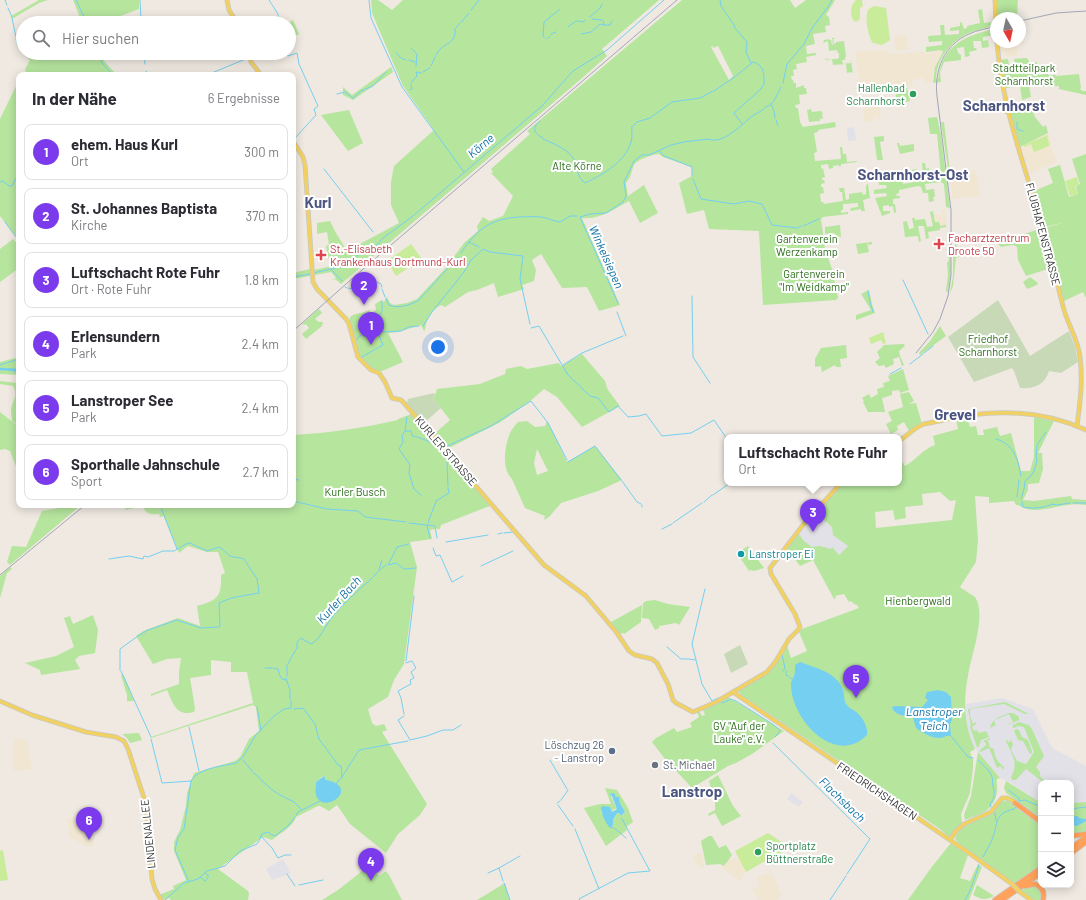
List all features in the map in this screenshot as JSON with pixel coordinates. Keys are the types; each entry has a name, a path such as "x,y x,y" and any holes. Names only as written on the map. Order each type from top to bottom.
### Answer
{"highway":[{"path":"1015,803 1038,819"},
{"path":"1074,836 1086,834"},
{"path":"1074,846 1086,837"},
{"path":"1074,850 1086,842"},
{"path":"995,900 1038,870"},
{"path":"1020,890 1038,875"},
{"path":"1002,900 1031,884 1038,885 1044,892 1044,900"},
{"path":"1044,900 1046,892 1045,888"}],"main road":[{"path":"227,0 229,10 233,16"},
{"path":"995,0 996,12"},
{"name":"FLUGHAFENSTRASSE","path":"998,48 1004,98 1008,113 1043,229 1065,315 1076,337 1079,349 1081,375 1077,426"},
{"path":"251,60 259,72"},
{"path":"1004,98 999,106 1008,113 1012,105"},
{"name":"KURLER STRASSE","path":"296,145 302,154 305,163 313,282 317,289 348,322 358,357 371,370 379,373 386,382 392,398 402,401 406,405 544,565 586,596 617,633 629,651 638,656 652,659 657,663 676,703 693,712 733,692"},
{"path":"902,439 923,425 975,414 1031,414 1077,426 1084,430"},
{"path":"1069,424 1077,419 1084,430"},
{"path":"733,692 768,670 789,639 800,628 795,614 770,572 770,568 803,525 838,486"},
{"name":"FRIEDRICHSHAGEN","path":"733,692 1020,890"},
{"name":"LINDENALLEE","path":"0,701 22,712 78,730 92,734 116,737 122,740 126,745 146,804 152,879 161,900"},
{"path":"951,841 958,830 968,822 989,814 1002,800 1005,799 1015,803"},
{"path":"1020,890 1031,900"}],"shaded area":[{"path":"906,35 908,49 896,51 894,40 895,36"},
{"path":"1000,48 1017,48 1018,56 1005,56 1005,53 1001,53"},
{"path":"884,50 889,54 925,52 926,54 930,54 930,52 935,53 936,50 942,51 934,69 932,82 925,83 924,78 921,78 912,80 913,86 861,93 855,52"},
{"path":"880,106 881,116 879,119 874,117 874,121 865,122 863,109"},
{"path":"854,127 856,140 848,141 847,128"},
{"path":"1048,133 1050,144 1057,162 1029,174 1020,147"},
{"path":"976,170 980,196 953,199 950,177 962,175 962,172"},
{"path":"945,209 947,225 940,226 935,222 934,215 941,214 941,210"},
{"path":"817,514 832,527 833,535 848,546 839,555 831,549 812,547 804,541 799,534"},
{"path":"1002,698 1033,709 1052,748 1086,766 1086,802 1074,803 1074,780 1038,780 1038,801 1011,783 1000,778 972,744 967,726 966,704"},
{"path":"14,738 27,740 32,769 13,771"},
{"path":"791,793 803,802 799,807 787,799"},
{"path":"95,816 97,832 91,832 93,846 86,846 69,837 68,818"},
{"path":"702,853 703,868 693,861 695,854"},
{"path":"730,858 732,860 739,858 746,872 740,881 722,868"},
{"path":"283,859 291,873 272,880 266,869"},
{"path":"766,873 770,875 772,874 782,895 776,900 759,900 752,890 760,885 757,878"}],"green space":[{"path":"39,0 48,0 39,3 12,19 11,16"},
{"path":"73,0 139,0 139,9 120,16 79,15"},
{"path":"371,0 378,0 392,10 403,0 659,0 602,49 607,56 341,284 335,279 329,281 336,278 331,272 315,275 314,270 332,266 332,264 336,262 335,257 329,260 326,246 329,245 327,232 317,234 317,223 330,221 347,251 399,223 391,205 391,182 394,166 434,130 403,86 372,13"},
{"name":"Alte Körne","path":"682,0 790,0 795,8 806,0 835,0 826,15 829,17 830,25 825,26 826,32 813,34 815,44 806,46 807,54 816,53 816,55 806,57 807,62 796,64 797,69 793,70 794,76 791,76 794,83 796,83 796,88 804,85 804,88 806,88 807,94 799,95 800,104 795,105 796,108 798,108 800,122 803,127 835,122 836,127 818,130 818,132 814,133 817,152 814,153 815,161 841,159 840,147 842,147 843,154 846,154 847,162 857,162 841,164 839,167 839,165 833,166 833,168 829,169 828,164 821,165 821,169 823,168 825,177 822,178 822,180 824,180 825,183 821,184 824,193 820,194 821,202 824,204 843,201 842,192 840,192 839,188 844,188 846,200 849,199 849,194 862,192 863,195 866,194 866,185 868,184 870,198 863,200 865,211 861,211 861,209 850,211 851,208 858,207 858,203 843,204 843,210 841,210 841,213 848,212 848,214 823,217 821,219 825,249 832,269 838,298 836,300 763,305 759,231 709,229 704,210 687,214 679,183 692,176 692,167 657,154 635,163 630,178 626,183 628,196 644,185 658,213 640,223 629,201 601,216 582,218 620,305 599,311 587,287 562,288 541,254 532,260 536,270 534,281 522,285 524,289 498,297 494,283 468,292 445,307 441,305 437,307 430,316 424,331 421,325 398,332 388,333 403,362 376,372 360,359 349,323 350,317 369,310 371,313 376,310 375,304 382,300 383,302 385,301 387,297 390,303 394,305 407,303 417,299 444,270 464,243 478,231 477,226 483,217 489,221 503,216 513,196 491,173 493,172 491,169 530,134 527,131","holes":["713,46 713,48 718,46 733,76 729,80 711,47"]},
{"path":"856,0 862,0 863,6 860,8 860,19 856,22 853,20 851,12 853,4"},
{"path":"997,0 1018,0 1017,12 998,12"},
{"path":"874,6 886,8 890,40 882,45 873,43 868,29 867,13 869,9"},
{"path":"982,9 984,23 990,22 990,26 962,36 951,46 942,58 936,80 938,79 940,68 949,51 962,40 990,30 990,36 983,37 983,41 988,40 989,47 982,48 981,41 973,41 974,48 977,50 969,52 970,56 965,57 964,47 957,48 958,53 961,55 961,60 944,62 940,72 941,82 933,83 935,67 943,52 941,50 926,52 926,47 942,45 942,41 929,42 928,36 941,35 940,25 944,25 945,35 959,34 959,30 950,31 950,28 960,26 960,22 962,23 964,29 967,28 967,26 980,23 978,10"},
{"path":"296,27 299,34 296,36"},
{"path":"832,38 836,38 833,39 834,44 836,42 844,41 846,57 845,60 842,60 843,64 851,63 851,61 853,73 847,73 846,64 833,65 832,59 838,59 839,53 836,53 838,52 837,50 829,51 828,41 823,43 824,40 830,39 829,40 831,40 833,45"},
{"name":"Stadtteilpark Scharnhorst","path":"1027,58 1030,63 1037,62 1039,75 1045,74 1044,67 1047,67 1048,75 1056,76 1079,74 1080,89 1082,91 1086,91 1086,95 1059,89 1059,86 1042,87 1041,83 1029,85 1031,97 1022,100 1020,86 1006,88 1004,85 1000,60 1008,59 1009,65 1015,65 1014,59"},
{"path":"30,60 104,60 114,72 26,72 25,69"},
{"path":"391,67 393,72 353,100 343,95 343,87 352,95"},
{"path":"16,86 16,236 0,216 0,119"},
{"path":"907,88 910,101 897,103 895,90"},
{"name":"Stadtteilpark Scharnhorst","path":"1029,101 1035,117 1043,127 1046,125 1048,133 1020,147 1010,112 1012,107"},
{"path":"811,109 812,112 821,111 823,114 821,115 823,119 820,117 820,121 809,122 807,110"},
{"path":"349,110 363,143 348,151 321,115"},
{"path":"937,117 941,135 950,208 946,207 944,184 941,182 925,184 926,190 934,189 934,201 929,202 928,193 923,193 921,187 918,186 899,190 899,193 896,194 897,196 900,196 900,198 893,199 896,212 894,213 893,206 883,206 883,211 890,211 890,213 882,216 875,198 887,196 886,193 874,194 874,190 887,188 886,185 879,185 879,174 890,172 892,181 897,181 896,170 901,170 903,184 914,182 917,181 907,179 906,171 917,169 918,179 924,179 922,163 925,163 926,169 929,168 930,176 941,175 937,134 930,134 928,118"},
{"path":"941,122 944,122 950,172 961,171 963,175 950,177 949,175"},
{"path":"1048,135 1049,146 1034,152 1031,144 1024,147 1024,145"},
{"path":"884,136 884,141 880,142 883,160 877,160 874,137"},
{"path":"897,143 899,143 900,146 914,144 914,151 900,154"},
{"path":"1086,154 1086,298 1083,292 1062,302 1045,228 1065,222 1045,227 1034,191 1053,183 1048,169 1060,165 1069,197 1078,194 1076,186 1080,184 1072,159"},
{"path":"1077,177 1079,185 1075,186 1078,194 1070,196 1065,181"},
{"path":"933,211 935,222 939,222 940,226 946,225 946,227 940,228 940,230 928,232 929,238 926,239 924,226 918,226 921,241 919,242 918,236 905,237 903,222 907,221 909,229 914,228 912,218 915,218 915,220 925,219 927,227 933,226 930,212"},
{"path":"840,225 841,237 834,233 825,234 825,227"},
{"path":"1041,228 1051,268 1026,276 1018,260 1017,247 1013,245 1001,247 998,244"},
{"path":"13,239 16,242 16,270 0,282 0,249"},
{"path":"955,240 959,256 974,251 956,258 953,286 950,293 953,276 953,249 955,249"},
{"path":"872,242 872,244 869,245 867,243 869,252 858,254 856,244"},
{"path":"950,242 951,271 948,292 946,291 948,275 947,263 949,260 947,252 949,251"},
{"path":"411,244 422,259 396,276 387,261"},
{"path":"310,269 310,276 296,278 296,272"},
{"path":"1030,277 1038,283 1037,285 1027,289 1023,282"},
{"path":"869,290 875,313 856,320 856,315 871,310 861,294"},
{"name":"Friedhof Scharnhorst","path":"998,300 1030,356 1069,331 1075,347 1078,362 1061,373 1049,371 1042,383 1030,388 1020,388 1012,368 974,382 948,337"},
{"path":"319,309 322,313 315,319 319,322 323,322 322,326 306,339 302,334 309,328 306,324 302,324"},
{"path":"940,326 946,336 920,355 919,353 930,341"},
{"path":"883,332 886,343 883,344 881,340 871,344 869,338"},
{"path":"904,344 905,346 899,351 904,365 902,366 899,357 893,359 894,364 886,368 884,365 879,366 875,362 880,358 877,352 884,345"},
{"path":"846,345 847,358 840,359 841,367 836,367 835,365 822,372 821,366 815,367 815,359 821,348"},
{"name":"Kurler Busch","path":"582,354 605,381 608,390 620,406 582,427 557,397 544,389 528,403 499,423 449,448 456,458 453,458 492,505 441,525 440,529 435,527 435,529 430,530 432,539 410,542 417,567 404,664 394,680 388,697 368,709 372,723 376,726 384,724 387,730 382,732 427,804 420,815 398,834 386,853 350,824 337,805 329,811 318,806 296,817 289,827 272,840 263,837 218,869 248,891 248,900 171,900 169,898 163,900 159,895 174,889 173,886 186,880 174,851 174,842 180,830 186,806 187,793 194,773 235,761 240,757 249,739 259,731 256,707 253,705 151,738 253,703 247,672 231,672 231,662 211,660 211,675 190,678 195,708 194,712 188,713 179,711 173,704 167,690 151,696 151,694 179,684 181,658 167,659 153,664 136,636 143,631 178,618 200,626 197,606 214,600 217,597 220,588 221,575 225,573 218,552 207,552 188,546 179,553 164,516 160,517 159,514 149,513 145,511 144,508 296,508 296,435 333,431 398,420 412,412 432,436 450,420 433,398 437,389 480,384 505,374 506,369 521,366 527,369 559,363 561,366","holes":["323,776 326,780 337,785 341,791 321,801 316,792 316,782"]},
{"path":"16,358 16,375 0,374 0,362"},
{"path":"903,369 909,390 900,393 899,390 892,391 892,395 882,398 885,412 868,412 862,398 869,394 871,398 878,394 877,389 884,387 883,383 890,381 888,376"},
{"path":"0,381 16,383 16,424 12,421 11,411 15,390 13,386 0,384"},
{"path":"909,392 914,401 909,404 916,403 922,424 909,431 904,422 897,426 898,430 891,434 886,424 892,421 888,412 903,407 900,394"},
{"path":"434,393 435,395 433,398 441,408 424,423 407,403 408,399"},
{"path":"0,412 16,425 16,466 10,451 5,449 0,450"},
{"name":"Hienbergwald","path":"967,417 970,427 976,426 978,435 984,435 983,430 997,427 1000,436 1011,433 1021,471 1030,471 1034,457 1034,417 1054,421 1038,453 1042,453 1043,469 1039,483 1028,484 1028,490 1023,500 1034,501 1071,496 1072,499 1086,500 1086,505 1072,504 1042,510 1029,510 1016,505 1014,501 989,503 989,497 975,496 978,540 976,562 960,587 955,584 975,597 978,605 979,624 965,694 967,722 971,740 975,749 970,752 973,760 973,767 970,793 961,814 962,823 949,837 940,829 740,694 738,690 766,674 787,645 791,658 807,651 799,632 802,629 859,608 851,601 849,602 844,594 835,596 836,598 834,599 813,560 800,566 787,548 799,534 804,541 812,547 820,546 831,549 832,547 839,555 848,546 833,535 832,527 816,513 839,486 902,486 902,475 905,477 902,474 902,462 905,466 909,464 927,449 935,445 933,436 958,429 956,419","holes":["940,492 950,501 956,500 952,520 876,528 875,512 893,510 895,520 906,518 905,507 923,505 922,494"]},
{"path":"527,421 535,427 545,426 547,421 567,462 595,446 622,480 598,491 561,503 549,517 544,520 545,516 525,508 506,469 505,457 507,444 510,433 518,422","holes":["537,449 548,471 537,475 534,463"]},
{"path":"58,508 77,508 10,565 7,562 12,546 26,547 42,511"},
{"path":"748,546 764,568 749,571 737,553"},
{"path":"10,567 12,569 7,573 0,598 0,576"},
{"path":"655,600 668,604 690,607 679,625 676,623 659,626 659,628 655,630 649,619 642,618 643,603 646,601"},
{"path":"642,605 641,622 624,634 620,634 611,622"},
{"path":"93,615 98,630 95,653 79,656 75,660 80,669 41,675 40,670 25,663 56,656 74,647 64,618 70,616 73,624"},
{"path":"740,645 748,664 731,673 724,654"},
{"path":"122,674 125,678 134,701 127,701"},
{"name":"GV \"Auf der Lauke\" e.V.","path":"728,697 784,731 752,754 728,766 692,788 665,759 652,742 656,738 674,728 677,732 692,727 690,723 699,717 697,712 699,711 702,716 705,715 703,710"},
{"path":"1005,702 1029,714 1025,714 1004,704 970,709 970,716 973,724 976,722 976,724 972,727 974,731 977,730 979,733 986,731 989,737 981,740 979,747 977,747 970,727 968,709"},
{"path":"1009,713 1013,713 1019,717 1019,720 1001,728 1013,722 1009,714 995,720"},
{"path":"994,721 996,725 990,728"},
{"path":"1019,722 1029,725 1032,729 1044,756 1036,767 1040,772 1040,776 1044,780 1040,780 1026,769 1016,780 1012,780 1011,777 1015,763 1006,739 1008,742 1011,741 1010,737 1013,744 1011,750 1017,761 1026,764 1034,752 1024,727 1018,726 1014,728 1012,727"},
{"path":"1016,729 1019,730 1022,737 1028,740 1032,753 1030,754 1023,741 1018,740 1014,731"},
{"path":"139,733 142,740 130,743 122,734"},
{"path":"990,738 990,740 987,740 990,745 988,745 992,749 994,748 996,759 1004,767 1003,770 1001,766 997,768 989,748 980,752 980,750 986,745 983,741"},
{"path":"978,752 1000,778 997,779 997,792 990,808 965,820 964,815 971,796"},
{"path":"718,775 733,806 741,816 722,826 715,813 709,816 708,814 715,810 715,801 709,781"},
{"path":"1006,781 1038,801 1038,817 1006,793 1004,788"},
{"path":"605,788 617,790 628,808 633,822 626,827 627,830 606,846 584,808 600,804 611,804","holes":["610,794 613,794 619,798 625,812 623,815 617,813 614,819 608,823 601,812 602,808 610,807 612,812 614,809 617,809"]},
{"path":"1003,801 1008,801 1038,823 1038,867 1014,884 960,845 955,839 961,829 990,814"},
{"path":"1086,802 1086,832 1074,834 1074,803"},
{"name":"Sportplatz Büttnerstraße","path":"768,833 786,845 781,853 782,855 776,858 774,856 746,872 735,851"},
{"path":"709,836 712,836 719,848 726,845 732,855 724,866 720,864 706,865 701,841"},
{"path":"951,843 968,855 960,878 970,881 978,864 982,867 969,900 908,900 931,868"},
{"path":"3,850 8,880 0,881 0,851"},
{"path":"370,865 379,876 386,871 402,900 322,900 338,890"},
{"path":"505,883 510,900 477,900"},
{"path":"977,885 994,896 984,899 973,895"},
{"path":"1032,885 1042,890 1042,900 1034,900 1021,890"}],"water":[{"path":"800,662 819,669 836,679 843,690 846,703 862,718 867,728 867,735 854,744 841,746 828,742 816,734 805,723 797,710 792,696 791,682 795,665"},
{"name":"Lanstroper Teich","path":"938,690 946,692 951,697 951,736 935,738 928,735 916,728 913,718 898,714 893,710 892,707 895,706 922,707 928,700 925,698 927,692"},
{"path":"324,776 326,780 334,782 340,788 341,793 332,802 325,803 319,800 316,794 316,782"},
{"path":"614,793 616,797 619,797 620,803 625,812 622,815 617,813 613,820 613,825 610,828 606,823 601,807 610,807 612,812 617,809 612,796 610,795"},
{"path":"1078,816 1079,818 1086,819 1086,821 1077,826 1074,825 1074,817"}],"waterway":[{"path":"5,0 7,5"},
{"path":"76,0 84,16"},
{"path":"140,0 141,16"},
{"path":"269,0 278,14"},
{"path":"369,0 371,18 402,87 464,172"},
{"path":"471,10 479,0"},
{"name":"Körne","path":"313,273 345,266 350,263 353,258 364,252 372,250 383,238 413,216 542,106 573,71 607,50 664,0"},
{"path":"720,0 721,6 735,28 747,42 746,52 751,63"},
{"name":"Alte Körne","path":"783,83 787,64 804,44 812,28 832,0"},
{"path":"590,17 601,7 602,4"},
{"path":"8,8 12,17"},
{"path":"545,38 543,36 544,22 560,9"},
{"path":"464,19 469,13"},
{"path":"12,18 16,37"},
{"path":"592,19 602,20"},
{"path":"577,21 583,22 585,20"},
{"path":"568,27 576,21"},
{"path":"603,21 604,25 610,25 612,21"},
{"path":"436,55 451,41 455,34 455,29 460,23"},
{"path":"581,34 591,32 600,24 604,25"},
{"path":"551,34 556,32"},
{"path":"547,39 550,36"},
{"path":"411,48 417,54 416,66"},
{"path":"296,53 299,64 318,106 314,109 316,115 296,137"},
{"path":"396,53 401,58 406,60"},
{"path":"431,66 435,57"},
{"path":"101,60 110,72"},
{"path":"145,60 145,64"},
{"path":"214,72 243,60"},
{"path":"409,60 415,62"},
{"path":"714,91 753,62 762,68 764,78"},
{"path":"423,72 430,68"},
{"path":"337,94 345,92 353,98 361,91 373,86 386,72"},
{"path":"411,83 417,76 416,72 421,73"},
{"path":"742,124 734,113 761,89 764,84 764,79"},
{"path":"410,90 412,89 411,85"},
{"name":"Alte Körne","path":"618,303 580,217 590,214 606,213 623,202 626,196 624,182 634,161 642,155 649,155 671,145 684,142 708,139 714,140 726,137 753,116 769,106 774,101 781,87"},
{"path":"686,100 700,98 713,91"},
{"path":"633,126 637,122 650,118 672,102 685,100"},
{"path":"771,104 775,118"},
{"path":"776,120 778,126"},
{"path":"540,121 535,126 535,130 537,134 543,138"},
{"path":"1017,122 1017,129 1023,131"},
{"path":"543,139 560,147 570,155 575,161 578,174 585,183 613,167 624,156 631,142 632,126"},
{"path":"659,151 664,156 692,167 692,176"},
{"path":"324,169 373,232"},
{"path":"0,182 3,181 9,186 12,186 16,178"},
{"path":"693,179 701,199 734,204 749,201 762,204 772,225 797,228 801,226"},
{"name":"Alte Körne","path":"461,253 479,232 485,227 500,220 519,217 544,217 560,222 570,216 577,216"},
{"path":"803,226 819,219"},
{"path":"5,222 16,237"},
{"path":"469,242 479,247"},
{"path":"423,326 432,312 464,272 471,260 483,249 490,252 523,256 520,279 530,324"},
{"name":"Alte Körne","path":"386,299 389,305 396,307 408,305 419,300 458,257"},
{"name":"Alte Körne","path":"331,269 342,281"},
{"name":"Körne","path":"296,276 310,274"},
{"name":"Alte Körne","path":"345,287 352,288 373,280"},
{"path":"903,280 928,334"},
{"name":"Alte Körne","path":"377,282 381,284 382,287"},
{"name":"Alte Körne","path":"382,289 385,297"},
{"path":"868,291 873,312"},
{"path":"692,296 693,357 710,383"},
{"path":"382,301 382,312 379,316 383,327 383,332 401,331 409,327 419,326"},
{"path":"617,312 626,336"},
{"path":"531,328 539,326 568,375 590,396 598,398 609,412 618,406 628,417 646,414 662,436 691,433 714,420 724,435"},
{"path":"378,330 383,327"},
{"path":"357,340 358,337 375,328 383,345 360,358"},
{"path":"563,365 582,353 623,336"},
{"path":"924,353 933,346"},
{"path":"910,364 923,354"},
{"path":"0,365 16,360"},
{"path":"890,374 901,368"},
{"name":"Körne","path":"0,369 16,370"},
{"name":"Körne","path":"10,369 16,373"},
{"path":"445,447 491,426 531,401 548,423 567,460"},
{"path":"407,417 405,431 411,431 412,436 440,446"},
{"path":"405,431 402,436 403,442 399,449 410,465 409,473 414,489 421,495"},
{"path":"1021,499 1025,481 1034,471 1037,461 1037,445 1046,432"},
{"path":"996,439 1002,441 1011,448 1017,458 1021,476"},
{"path":"568,462 595,446 621,480"},
{"path":"448,486 447,463 449,457"},
{"path":"1017,497 1019,480"},
{"path":"622,481 637,502 641,504"},
{"path":"713,495 726,486"},
{"path":"428,523 436,501 449,493 448,488"},
{"path":"704,502 712,495"},
{"path":"296,502 327,509 358,511 365,517 406,522"},
{"path":"1022,502 1023,507 1030,508 1052,504 1057,505 1070,503"},
{"path":"683,516 702,503"},
{"path":"1073,503 1086,503"},
{"path":"161,508 177,549"},
{"path":"673,523 683,516"},
{"path":"409,523 435,526 437,538"},
{"path":"662,529 672,524"},
{"path":"427,525 430,538"},
{"path":"504,533 513,532"},
{"path":"498,534 502,533"},
{"path":"446,542 488,535"},
{"path":"109,559 129,556 143,559 144,556 148,557 163,551 174,551 190,543 207,551 219,547 230,556 244,559 257,579 259,593 231,598 219,603 220,626 218,627 201,628 177,620 148,630 120,649 120,670"},
{"name":"Kurler Bach","path":"409,544 397,547 388,565 396,563 404,569 416,568"},
{"path":"433,548 436,556 440,555 452,582 463,576"},
{"path":"481,566 513,551"},
{"name":"Kurler Bach","path":"379,569 382,560"},
{"name":"Kurler Bach","path":"287,676 287,666 297,648 297,642 301,638 311,644 315,641 341,607 381,568 386,565"},
{"name":"Flachsbach","path":"705,589 692,644 702,684 712,701 718,698"},
{"path":"406,661 414,596"},
{"path":"667,647 681,659 695,660"},
{"path":"782,655 785,668 783,671"},
{"path":"404,714 398,691 411,684 410,680 414,678 411,672 416,668 412,661 406,663"},
{"path":"265,668 272,668"},
{"path":"273,668 278,669 282,679 286,680"},
{"path":"121,671 151,737"},
{"path":"786,671 786,675 788,676"},
{"path":"789,677 792,679 793,678"},
{"name":"Kurler Bach","path":"286,678 290,690"},
{"name":"Kurler Bach","path":"290,691 290,699"},
{"name":"Flachsbach","path":"730,699 736,701 774,725 780,731 775,737"},
{"name":"Flachsbach","path":"720,701 722,703 729,700"},
{"name":"Kurler Bach","path":"186,815 191,781 194,777 205,770 236,763 243,757 255,736 274,716 284,709 291,708 291,701"},
{"path":"257,707 261,730"},
{"path":"294,709 303,708 315,724 319,739 338,765 341,766 342,777"},
{"path":"404,716 398,720 410,740 443,730 453,730 461,725"},
{"path":"189,727 199,771"},
{"path":"951,736 968,757 973,758"},
{"path":"151,739 162,783 191,781"},
{"path":"336,784 359,750 408,741"},
{"name":"Flachsbach","path":"773,743 870,839 847,874"},
{"path":"243,760 253,772"},
{"path":"550,760 567,789"},
{"path":"978,760 988,770 992,777 994,798 990,804 991,807"},
{"path":"254,773 277,793"},
{"path":"561,800 568,790"},
{"path":"1008,790 1019,798 1019,802"},
{"path":"278,794 294,802 301,809"},
{"path":"1019,801 1025,800 1038,806"},
{"path":"296,815 298,812 320,801"},
{"path":"558,805 573,826"},
{"path":"983,857 992,840 998,819 1003,813 1016,807"},
{"path":"1074,809 1086,807"},
{"path":"995,813 996,821"},
{"name":"Kurler Bach","path":"186,816 184,829 178,837 175,850 189,882"},
{"path":"165,900 184,883 198,879 207,871 225,866 240,851 257,844 262,834 268,832 275,836 289,825 295,817"},
{"path":"580,900 579,899 628,873 650,871 622,819"},
{"path":"611,827 626,838"},
{"path":"575,829 599,889"},
{"path":"261,836 272,848 278,858 285,855 291,855"},
{"path":"499,868 520,856"},
{"path":"965,900 979,865"},
{"path":"488,873 499,868 503,881"},
{"path":"200,877 205,881 208,878 208,875 205,873"},
{"path":"287,874 295,886"},
{"name":"Flachsbach","path":"830,900 846,876"},
{"path":"299,885 323,880"},
{"path":"504,883 510,900"}],"railway":[{"path":"296,328 363,269 677,0"},
{"path":"1026,20 1056,13 1086,11"},
{"path":"916,353 933,332 940,319 948,296 951,275 951,210 936,86 939,68 942,59 947,52 960,39 972,33 990,28"},
{"path":"0,575 81,508"}],"place":[{"name":"Hallenbad Scharnhorst","path":"913,94"},
{"name":"Facharztzentrum Droote 50","path":"939,244"},
{"name":"St.-Elisabeth Krankenhaus Dortmund-Kurl","path":"321,255"},
{"name":"St. Johannes Baptista","path":"364,305"},
{"name":"ehem. Haus Kurl","path":"371,345"},
{"name":"Luftschacht Rote Fuhr","path":"813,532"},
{"name":"Lanstroper Ei","path":"741,554"},
{"name":"Lanstroper See","path":"856,698"},
{"name":"Löschzug 26 - Lanstrop","path":"612,751"},
{"name":"St. Michael","path":"655,765"},
{"name":"Sporthalle Jahnschule","path":"89,840"},
{"name":"Sportplatz Büttnerstraße","path":"758,852"},
{"name":"Erlensundern","path":"371,881"}],"district":[{"name":"Scharnhorst","path":"1004,106"},
{"name":"Scharnhorst-Ost","path":"913,175"},
{"name":"Kurl","path":"318,203"},
{"name":"Grevel","path":"955,415"},
{"name":"Lanstrop","path":"692,792"}],"park label":[{"name":"Gartenverein Werzenkamp","path":"807,245"},
{"name":"Gartenverein \"Im Weidkamp\"","path":"814,280"}],"water label":[{"name":"Winkelsiepen","path":"606,257"}]}
